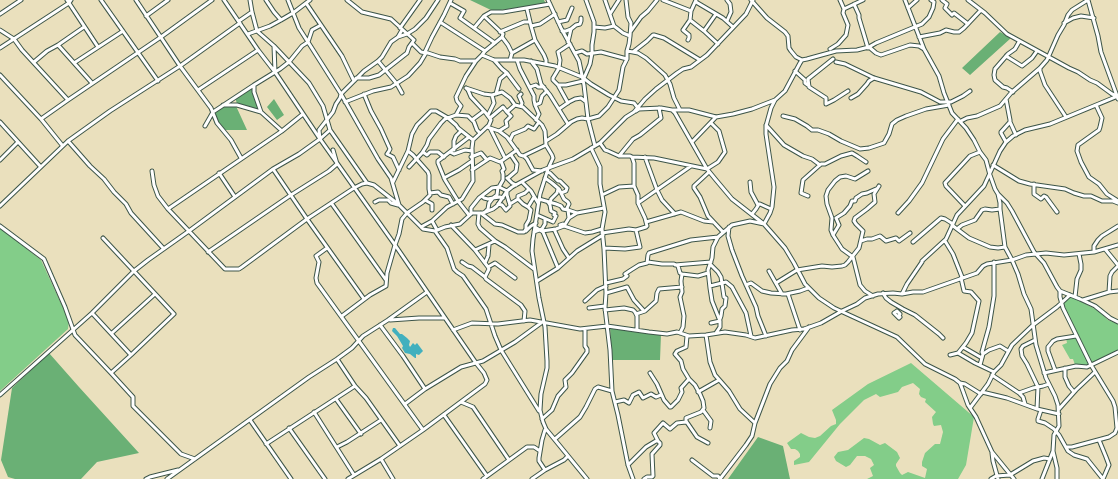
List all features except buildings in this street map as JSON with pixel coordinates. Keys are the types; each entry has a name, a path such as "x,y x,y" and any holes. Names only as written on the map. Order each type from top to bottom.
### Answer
{"street":[{"path":"0,14 21,0"},
{"path":"101,0 158,81"},
{"path":"136,0 213,112 217,123 231,140 241,158"},
{"path":"146,16 168,0"},
{"path":"42,119 212,0"},
{"path":"224,0 484,373 487,380 485,384 423,430 381,459 348,479"},
{"path":"250,0 257,31 274,46 308,82 323,106 330,130 367,184"},
{"path":"266,0 281,20"},
{"path":"288,0 299,28 346,102 393,182 400,206"},
{"path":"347,0 362,12 391,18 414,40 407,53 379,75 355,80"},
{"path":"398,37 401,29 420,0"},
{"path":"320,139 319,130 327,120 341,94 364,71 382,57 391,42 398,37 407,34 420,24 438,0"},
{"path":"558,85 566,85 583,79 590,64 594,27 593,18 586,0"},
{"path":"605,0 614,26 630,36"},
{"path":"610,14 619,0"},
{"path":"523,156 546,143 568,124 577,119 598,117 612,102 619,90 623,67 627,59 631,23 628,18 626,0"},
{"path":"630,31 657,0"},
{"path":"663,0 691,11"},
{"path":"727,0 730,4 731,12 727,21"},
{"path":"830,49 838,44 846,34 848,26 843,14 844,9 840,0"},
{"path":"844,9 862,0"},
{"path":"905,0 924,49 936,68 952,113 973,139 987,163 998,194 1005,247 1018,274 1024,294 1031,309 1035,340 1044,373 1057,400 1059,426 1054,435 1053,451 1057,479"},
{"path":"908,8 917,0"},
{"path":"634,112 667,80 683,69 691,67 707,55 730,29 734,27 746,14 752,1 767,18 785,32 788,36 789,48 791,52 802,60 836,51 868,48 876,43 922,24 929,17 933,8 934,2 931,0"},
{"path":"942,0 947,4 945,8 952,15 954,13 968,24"},
{"path":"968,0 1007,34 1019,42 1078,72 1118,97"},
{"path":"898,213 922,183 943,139 959,120 977,116 997,108 1040,68 1048,56 1068,15 1072,10 1088,0 1094,18 1101,52 1118,97"},
{"path":"0,48 69,1 98,47"},
{"path":"248,34 294,13 308,1 355,80"},
{"path":"688,40 689,35 683,30 690,20 691,11 696,1 734,27"},
{"path":"346,102 373,91 391,88 408,76 420,63 450,2 464,11 460,18 495,43"},
{"path":"474,28 484,16 491,12 503,12 528,8 549,2 562,31 575,53 581,69 588,119 595,146"},
{"path":"854,4 859,15 858,18 868,48 881,55 910,45 918,46 924,49"},
{"path":"528,8 531,26 546,60 546,64"},
{"path":"558,22 567,20 572,8"},
{"path":"919,37 940,33 946,30 959,32 981,10"},
{"path":"0,206 68,140 180,66 252,12"},
{"path":"531,26 540,24 555,14"},
{"path":"704,31 716,14"},
{"path":"484,16 503,34 502,38 512,53 510,60"},
{"path":"1064,23 1081,16 1094,18"},
{"path":"562,31 566,31 580,24 581,18"},
{"path":"690,20 718,44"},
{"path":"440,22 485,51"},
{"path":"500,32 524,22 530,22"},
{"path":"205,126 213,112 289,62 302,46 308,42 312,30 321,25"},
{"path":"594,27 605,28 614,26"},
{"path":"34,62 47,51 84,27"},
{"path":"568,103 553,78 559,68 560,60 558,52 569,43 571,29"},
{"path":"0,30 14,39 22,50 68,100"},
{"path":"74,63 123,31"},
{"path":"633,52 654,35 664,38 700,60"},
{"path":"456,115 461,106 456,97 466,76 485,51 502,38"},
{"path":"512,53 536,40"},
{"path":"1013,92 1008,88 1003,87 994,80 994,78 996,69 1019,42"},
{"path":"412,43 421,52 460,61 476,61"},
{"path":"58,45 92,83"},
{"path":"274,46 275,72"},
{"path":"198,90 258,50"},
{"path":"575,53 582,51 587,54 600,52 627,59"},
{"path":"627,51 638,53 646,58 662,73 670,84 674,98 680,110"},
{"path":"1006,56 1022,66 1032,58 1037,51"},
{"path":"482,55 494,60 531,61 559,68 583,79 613,98 634,103 638,108"},
{"path":"809,86 808,79 833,59"},
{"path":"494,60 519,88"},
{"path":"510,140 513,134 528,126 534,129 538,121 534,96 520,70 517,60"},
{"path":"488,128 499,131 510,140 517,150 527,159 533,170 547,171 573,159 600,143 626,117 639,109 659,108 689,110 716,117 747,111 775,100 785,91 802,60"},
{"path":"378,61 397,84 402,93"},
{"path":"531,61 537,69 540,82 568,124"},
{"path":"836,62 845,64 874,78 921,92 938,101 949,104"},
{"path":"1040,68 1046,87 1066,117"},
{"path":"795,71 805,80 805,83 826,98 826,104 848,91"},
{"path":"421,227 432,221 442,211 462,199 473,181 473,140 488,128 490,122 489,117 494,103 494,95 500,79 507,73"},
{"path":"0,75 42,119 62,145"},
{"path":"851,98 858,94 869,81 874,78"},
{"path":"254,85 254,92 261,112"},
{"path":"530,87 536,85 538,87 544,87"},
{"path":"461,87 484,94 494,95 502,92 510,98 515,105 521,106 542,125 545,131 546,143 553,156 538,201 532,251 547,365 540,400 540,415"},
{"path":"466,88 473,99 489,117"},
{"path":"536,105 540,102 542,96 547,91"},
{"path":"783,116 795,119 812,130 818,130 829,134 860,149 869,148 884,143 892,124 897,120 926,109 949,104 970,91"},
{"path":"364,94 390,149 387,154 393,158 399,170"},
{"path":"521,94 519,96 522,103 521,106"},
{"path":"902,294 922,262 945,240 957,215 984,186 993,165 1006,142 1025,130 1050,124 1118,97"},
{"path":"559,109 575,99 581,98 585,101"},
{"path":"1006,99 1010,122 1016,135"},
{"path":"764,224 771,210 774,199 774,187 766,125 775,100"},
{"path":"223,105 237,105 261,112 282,131"},
{"path":"507,112 515,105"},
{"path":"1096,106 1102,118 1099,130 1078,145 1077,151 1088,177 1099,184 1107,194 1118,202"},
{"path":"489,117 503,108 511,116 506,121 507,126 499,131"},
{"path":"618,156 633,139 662,118 659,108"},
{"path":"672,110 677,115 708,170 728,195 764,224 785,248 802,280 819,298 834,308 897,337 925,364 960,383 965,384 981,393 1007,398 1039,410 1059,414"},
{"path":"393,182 408,151 412,134 417,125 429,112 436,111 448,118 473,140"},
{"path":"472,120 484,111"},
{"path":"168,209 282,131 303,114"},
{"path":"409,167 423,152 440,123 445,119 456,115 468,116 480,134"},
{"path":"692,142 716,117"},
{"path":"1006,142 1001,132 1010,122"},
{"path":"0,123 40,166"},
{"path":"711,123 719,131 725,152 718,162 708,170 694,186 700,196 708,216 723,232"},
{"path":"766,125 784,145 803,156 812,159 820,165"},
{"path":"488,128 505,158"},
{"path":"0,395 72,329 92,313 134,271 163,248 189,231 273,169 299,154 330,130"},
{"path":"454,150 454,140 461,131"},
{"path":"469,138 438,161 438,163 444,178 458,201 470,214"},
{"path":"68,140 126,204 131,213 163,248"},
{"path":"0,160 18,142"},
{"path":"600,143 605,150 618,156 630,156 632,158 654,158 708,170"},
{"path":"591,148 600,168 600,184 604,208 602,234 606,285 605,310 610,350 612,390 628,466 633,479"},
{"path":"333,150 337,164"},
{"path":"450,152 454,154 465,150 472,151"},
{"path":"472,170 491,158 498,162 501,161 517,150"},
{"path":"342,316 364,299 386,286 401,221 407,213 425,200 430,193 428,172 408,151"},
{"path":"423,152 427,155 430,152 438,152 444,157"},
{"path":"965,206 946,186 945,183 970,156 980,152"},
{"path":"444,178 459,170 481,153 487,160"},
{"path":"508,178 516,171 517,164 511,154"},
{"path":"808,196 801,193 802,182 820,165 831,162 841,156 852,154 858,156 866,162"},
{"path":"645,157 662,200 674,214"},
{"path":"537,281 558,268 577,251 602,234 629,229 636,230 647,226 638,203 638,195 634,186 634,163 632,158"},
{"path":"501,161 504,169 502,171 503,180 498,187 497,195 490,202 487,210 481,213 478,224 480,228 495,242 505,247 534,270"},
{"path":"208,252 329,171 337,164"},
{"path":"993,165 1016,180 1065,189 1084,196 1091,196 1102,201 1118,202"},
{"path":"638,203 691,166"},
{"path":"273,169 364,299"},
{"path":"152,171 154,185 158,196 168,209 225,269 239,269 307,219 362,184 374,185 390,197 425,230 436,231 451,225 460,224 470,214 472,206 492,188 498,187 507,192"},
{"path":"470,214 481,213 493,209 507,192 516,185 542,171"},
{"path":"547,171 567,188 566,191 561,193"},
{"path":"868,171 855,179 846,176 840,177 828,190 826,196 832,218 831,230 833,235 842,249 853,256 860,285 865,291 873,296"},
{"path":"219,173 235,197"},
{"path":"503,174 516,185"},
{"path":"545,178 558,188 564,199 569,204 567,208 569,218"},
{"path":"522,182 538,201 558,204 564,210 578,213"},
{"path":"750,182 751,192 758,205"},
{"path":"1034,184 1034,194 1041,200 1044,196 1046,197 1057,212"},
{"path":"602,195 619,187 634,186"},
{"path":"776,282 798,270 822,266 832,267 845,265 858,251 863,231 854,220 872,205 874,202 874,194 878,187 856,198 852,201 844,213 836,218 839,224 833,235"},
{"path":"549,202 557,192 558,188"},
{"path":"498,204 502,204 505,210 509,208 510,203 518,198 518,196 525,193 528,189"},
{"path":"430,193 438,192 441,195 449,197 453,204"},
{"path":"507,192 506,195 510,203"},
{"path":"998,194 1007,203 1036,255 1044,263 1060,291 1075,296 1095,306 1110,318 1118,322"},
{"path":"482,196 486,199 489,205"},
{"path":"486,199 503,197 510,203"},
{"path":"528,207 534,197"},
{"path":"518,198 531,210 537,210"},
{"path":"375,202 379,200 388,200 390,203 400,206"},
{"path":"425,200 432,204 432,210"},
{"path":"549,202 551,211 555,213 554,215 556,216 553,222"},
{"path":"332,204 386,281"},
{"path":"758,205 760,204 771,210"},
{"path":"752,214 758,205"},
{"path":"564,226 569,218 578,213 604,208"},
{"path":"957,229 962,225 975,220 982,210 1000,209"},
{"path":"524,232 531,210"},
{"path":"646,222 683,212 704,221 714,223"},
{"path":"481,213 495,224 502,225 521,233 535,230 554,229 560,226 585,232 592,232 602,229"},
{"path":"537,215 553,222 557,221 560,226"},
{"path":"914,242 941,218 945,219 969,238 990,247 1005,247"},
{"path":"541,230 544,226 545,219"},
{"path":"432,221 436,231 447,248 454,269 463,276 486,309 501,350 540,415 546,429 587,479"},
{"path":"720,320 712,301 708,273 713,247 718,237 734,224 750,221 764,224"},
{"path":"524,232 536,223"},
{"path":"451,225 475,250 488,267 489,269 485,277"},
{"path":"0,226 44,259 65,307 75,335 133,397 133,406 181,454 195,460"},
{"path":"1094,252 1094,246 1098,240 1118,226"},
{"path":"729,227 729,238 766,336"},
{"path":"554,229 569,258"},
{"path":"541,230 558,268"},
{"path":"604,248 625,249 640,246 636,230"},
{"path":"530,232 533,239"},
{"path":"861,241 880,236 886,241 896,238 899,241 910,233"},
{"path":"648,262 649,253 691,240 718,237"},
{"path":"103,238 174,314 132,355 111,373"},
{"path":"945,240 953,254 964,292 971,292 979,301 972,333 958,353 950,355"},
{"path":"475,250 495,242"},
{"path":"485,263 488,256 489,245"},
{"path":"453,330 472,323 498,324 530,320 585,329 607,326 662,334 677,332 686,336 725,332 755,338 809,327 857,304 865,298 883,293 902,294 931,290 977,273 985,265 994,262 1012,260 1026,255 1046,253 1064,255 1094,252 1118,245"},
{"path":"328,248 316,256 319,262 316,280 423,430"},
{"path":"1105,249 1118,265 1110,276 1108,292"},
{"path":"1075,296 1077,281 1082,265 1079,254"},
{"path":"462,262 472,267 485,277 487,281 522,305 525,311 524,321"},
{"path":"585,301 597,290 625,278 627,276 625,274 639,265 648,262 654,264 710,263"},
{"path":"980,365 989,327 994,296 994,262"},
{"path":"488,267 495,263 515,278"},
{"path":"710,263 721,277 724,296 726,298 725,306 722,309 720,327 716,333"},
{"path":"676,264 680,273 682,274 682,295 680,297 684,316 683,327 680,333"},
{"path":"770,271 782,294"},
{"path":"682,274 698,276 708,273"},
{"path":"710,286 726,282 732,287 746,313 751,336"},
{"path":"746,285 751,283 765,292 782,294 788,294 808,288"},
{"path":"606,293 627,287 634,300 644,311"},
{"path":"636,314 644,311 656,301 656,294 659,289 682,287"},
{"path":"1060,291 1061,304 1076,336 1091,365 1113,401 1118,426 1117,430 1109,437 1082,443 1072,447 1066,447"},
{"path":"167,479 309,377 337,359 352,348 363,336 380,326 427,292"},
{"path":"1083,300 1108,292 1117,292"},
{"path":"883,293 891,302 915,315 943,338"},
{"path":"112,333 155,294"},
{"path":"788,294 800,330"},
{"path":"970,408 993,374 1001,365 1012,345 1070,295"},
{"path":"589,308 605,306"},
{"path":"605,310 624,308 633,310 636,314 637,330"},
{"path":"92,313 132,355"},
{"path":"388,320 445,318"},
{"path":"711,323 720,320"},
{"path":"405,404 425,389 461,367 483,361 515,342 542,323"},
{"path":"380,326 403,356 425,389"},
{"path":"692,460 713,476 718,476 720,479 752,436 770,384 809,327"},
{"path":"542,419 552,410 558,396 566,387 565,380 587,352 585,346 585,329"},
{"path":"706,335 710,362 715,375 729,391 740,409 755,424"},
{"path":"686,336 686,347 676,351 675,354 681,361 683,369 689,379 695,385 704,406 703,410 711,421 710,428"},
{"path":"1055,370 1048,351 1048,346 1055,340 1076,336"},
{"path":"1021,337 1026,344"},
{"path":"1035,340 1022,347 1021,352 1038,387 1038,421 1045,423 1057,431 1068,451 1072,454 1087,459 1103,479 1109,465 1099,440"},
{"path":"982,356 989,350 998,346 1008,351"},
{"path":"963,347 982,356"},
{"path":"1044,373 1076,366 1085,367 1118,352"},
{"path":"958,353 980,365 1019,393 1023,397 1025,404"},
{"path":"337,359 355,386 366,398 400,446"},
{"path":"1065,368 1065,378 1074,392"},
{"path":"1058,409 1095,372"},
{"path":"650,373 657,384 661,395 670,407 672,407 678,400 682,392 681,388 689,379"},
{"path":"698,392 719,380"},
{"path":"960,383 970,408 992,452 1014,479"},
{"path":"1019,393 1049,384"},
{"path":"266,444 355,386"},
{"path":"555,439 580,416 595,389 598,387 612,390"},
{"path":"615,402 622,400 629,403 633,394 639,392 643,398 651,394 656,396 661,395"},
{"path":"1113,401 1118,398"},
{"path":"336,399 361,434"},
{"path":"461,402 473,407 509,460"},
{"path":"644,479 647,477 652,477 652,454 660,445 654,433 663,423 669,429 677,423 686,421 686,418 703,410"},
{"path":"314,412 354,475"},
{"path":"444,415 487,476"},
{"path":"250,420 291,479"},
{"path":"337,447 361,434 381,420"},
{"path":"686,421 696,437 708,443"},
{"path":"289,428 325,479"},
{"path":"545,470 539,461 546,429"},
{"path":"628,466 648,445 658,441"},
{"path":"483,479 527,447 534,447 540,451"},
{"path":"1042,479 1053,451"},
{"path":"992,452 997,477"},
{"path":"532,479 564,460 568,456"},
{"path":"991,479 1010,475 1033,461 1044,458 1050,459"},
{"path":"381,459 393,479"},
{"path":"146,479 156,475 180,470"}],"green space":[{"path":"470,0 544,0 546,4 493,11"},
{"path":"1000,32 1011,38 970,75 962,68"},
{"path":"253,86 260,111 237,104 235,97"},
{"path":"274,99 284,115 277,120 267,107"},
{"path":"223,106 236,106 247,130 224,130 217,122 214,113"},
{"path":"0,228 41,260 69,321 68,329 0,391"},
{"path":"1070,296 1099,311 1108,320 1118,324 1118,351 1092,364 1063,304"},
{"path":"610,327 661,334 660,360 612,360"},
{"path":"1076,336 1090,365 1075,365 1073,359 1070,359 1062,345 1067,343 1066,338"},
{"path":"49,353 139,453 97,462 81,479 15,479 8,477 1,460 12,388"},
{"path":"911,363 974,417 966,465 958,479 867,479 873,476 870,468 874,465 871,459 865,456 857,456 850,465 846,467 836,461 834,457 838,452 848,450 864,438 869,439 880,445 885,443 897,452 900,458 896,466 902,475 908,472 925,478 927,469 922,466 922,462 925,453 935,444 940,444 943,432 941,425 934,426 932,417 936,412 925,402 926,399 921,397 919,394 920,389 913,383 902,387 898,392 880,397 876,394 864,400 840,424 809,462 794,465 794,461 800,457 800,454 795,449 791,449 787,443 801,433 815,438 820,436 831,426 836,424 832,410 868,384"},
{"path":"758,437 783,446 790,479 728,479"}],"water":[{"path":"393,328 395,328 400,334 410,341 410,347 413,343 415,345 417,343 423,351 419,355 416,354 416,358 405,353 402,348 403,346 392,331"}]}
